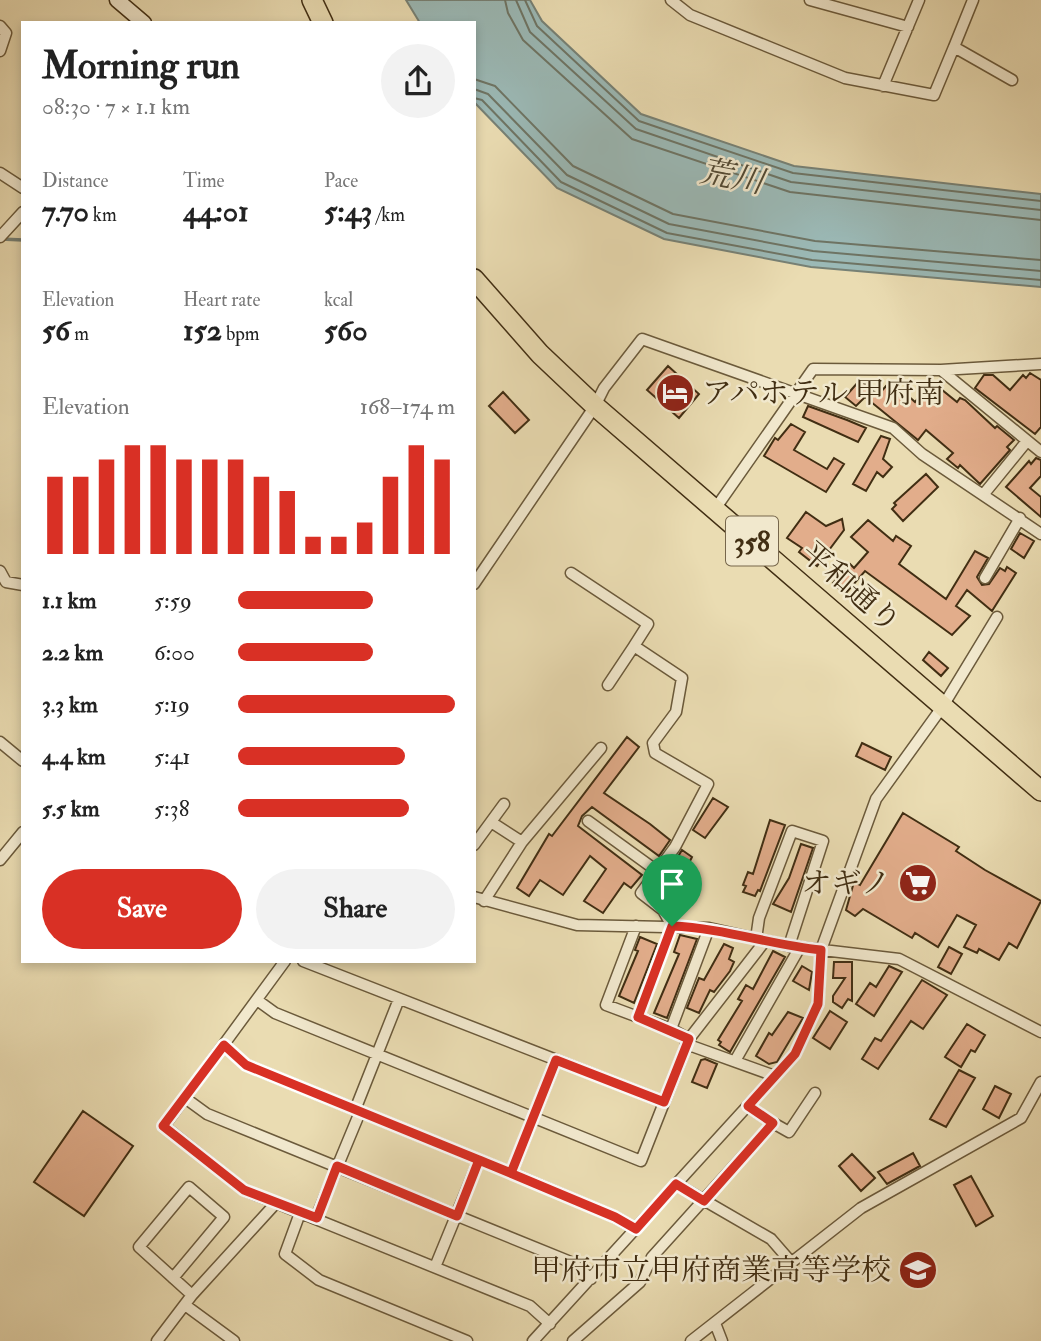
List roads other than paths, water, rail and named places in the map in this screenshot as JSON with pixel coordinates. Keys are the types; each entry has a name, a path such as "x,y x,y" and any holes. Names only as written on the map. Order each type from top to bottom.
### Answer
{"highway":[{"path":"312,0 322,21"},
{"name":"平和通り","path":"476,281 499,309 595,406 1041,791"}],"street":[{"path":"117,0 142,21"},
{"path":"671,0 690,15 803,64 845,79 934,95 973,0"},
{"path":"810,0 908,27"},
{"path":"883,86 919,0"},
{"path":"0,26 6,33 0,51"},
{"path":"954,47 1012,80"},
{"path":"0,173 21,187"},
{"path":"0,237 21,214"},
{"path":"476,295 499,309"},
{"path":"476,581 595,406 604,388 642,340 892,428 922,454 1041,534"},
{"path":"715,509 813,369 942,370 1039,366"},
{"path":"942,370 1041,452"},
{"path":"983,495 1027,441"},
{"path":"985,578 1020,518"},
{"path":"0,571 6,582 21,585"},
{"path":"572,573 648,624 608,685"},
{"path":"538,1340 795,1054 818,1004 821,950 876,799 943,706 997,617"},
{"path":"634,646 682,678 677,712 653,743 655,753 708,784 675,847 640,893 663,910 672,926 638,1017"},
{"path":"0,743 21,759"},
{"path":"601,748 522,842 479,899 577,925 709,928 794,947 899,960 1041,1031"},
{"path":"476,842 504,804"},
{"path":"588,821 657,871"},
{"path":"491,822 522,842"},
{"path":"257,1000 275,1013 641,1161 687,1041 760,940 759,918 792,831 823,841 794,947 736,1061"},
{"path":"0,860 21,834"},
{"path":"636,926 606,1005 671,1029 687,1041 775,1076"},
{"path":"671,1029 709,928"},
{"path":"284,963 163,1126 244,1190 530,1306 550,1324"},
{"path":"308,963 664,1102"},
{"path":"317,1218 399,999"},
{"path":"224,1045 246,1065 511,1173 615,1217 636,1229"},
{"path":"511,1173 556,1060"},
{"path":"691,1341 861,1208 1021,1118 1041,1082"},
{"path":"748,1106 789,1132 815,1093"},
{"path":"185,1098 207,1114 573,1263 591,1279"},
{"path":"573,1341 640,1282 652,1257 773,1123"},
{"path":"435,1267 479,1160"},
{"path":"676,1184 771,1239 791,1262"},
{"path":"173,1278 224,1217 189,1187 139,1247 173,1278 188,1300 234,1341"},
{"path":"157,1341 188,1300 276,1203"},
{"path":"300,1213 285,1254 319,1280 467,1341"},
{"path":"715,1323 722,1341"}],"water":[{"name":"荒川","path":"406,0 530,0 542,21 641,114 794,166 1041,194 1041,287 811,267 664,239 557,188 476,104 476,21 419,21"}],"waterway":[{"path":"1,239 21,240"}],"place":[{"name":"アパホテル 甲府南","path":"675,393"},
{"name":"オギノ","path":"918,883"},
{"name":"甲府市立甲府商業高等学校","path":"918,1270"}]}
